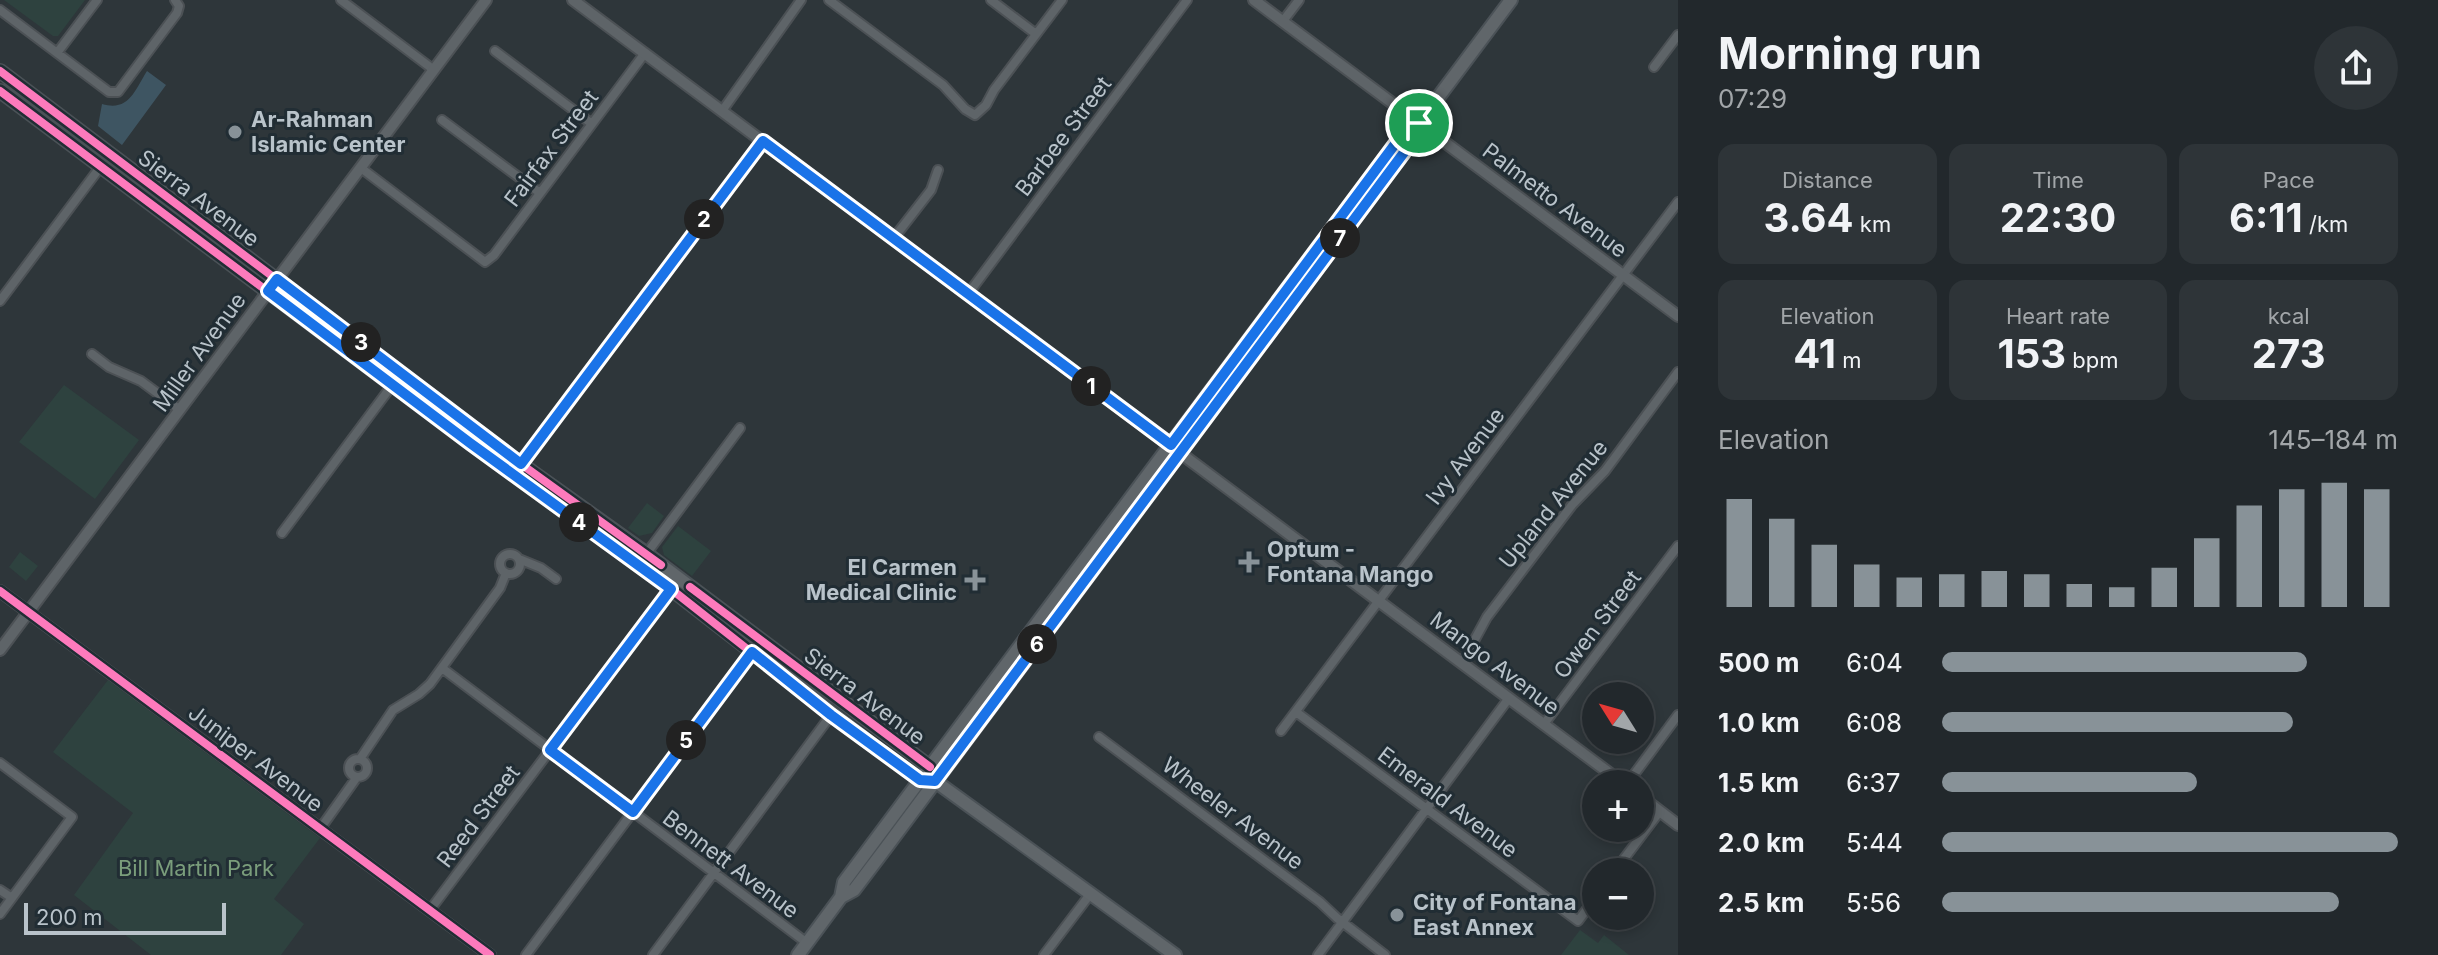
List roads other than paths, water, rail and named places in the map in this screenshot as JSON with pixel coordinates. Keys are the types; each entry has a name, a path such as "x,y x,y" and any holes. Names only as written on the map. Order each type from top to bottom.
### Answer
{"main road":[{"path":"798,955 841,897 844,882 920,780 1284,303 1417,135 1419,123 1511,0"},
{"name":"Sierra Avenue","path":"0,71 521,464 642,560 671,589 831,715 920,780 935,781 930,767 642,560 513,475 0,91"},
{"path":"841,897 854,890 1175,449 1265,338 1284,303"},
{"path":"935,781 1175,955"}],"street":[{"path":"57,53 97,0"},
{"path":"341,0 434,70"},
{"name":"Miller Avenue","path":"0,650 486,0"},
{"name":"Mango Avenue","path":"573,0 1607,770"},
{"path":"722,111 801,0"},
{"path":"829,0 943,85 965,109 975,115 986,105 1062,0"},
{"path":"991,0 1036,34"},
{"name":"Barbee Street","path":"968,294 1187,0"},
{"name":"Palmetto Avenue","path":"1254,0 1678,316"},
{"path":"1283,21 1299,0"},
{"path":"0,10 109,92 118,92 177,13 177,3"},
{"path":"1654,67 1678,35"},
{"path":"495,51 592,124"},
{"name":"Fairfax Street","path":"361,168 485,262 494,255 645,53"},
{"path":"442,120 540,193"},
{"path":"521,464 763,141"},
{"path":"0,301 101,166"},
{"path":"893,239 931,190 938,170"},
{"name":"Ivy Avenue","path":"1281,731 1678,202"},
{"path":"92,354 109,367 141,381 180,410"},
{"name":"Upland Avenue","path":"1462,663 1487,617 1572,505 1605,471 1678,372"},
{"path":"282,533 393,384"},
{"path":"642,560 740,428"},
{"name":"Owen Street","path":"1544,724 1678,546"},
{"path":"519,559 518,570 512,573 506,573 500,566 503,557 512,554 556,579"},
{"path":"320,829 357,777 363,776 368,768 360,759 393,710 430,684 500,588 506,573"},
{"name":"Reed Street","path":"430,910 671,589"},
{"name":"Juniper Avenue","path":"0,591 430,910 483,953"},
{"path":"526,955 752,652"},
{"name":"Bennett Avenue","path":"442,668 807,943"},
{"path":"1318,955 1509,698"},
{"name":"Emerald Avenue","path":"1296,712 1578,921 1582,916"},
{"path":"653,955 831,715"},
{"path":"1637,770 1678,715"},
{"name":"Wheeler Avenue","path":"1099,737 1320,902 1385,955"},
{"path":"0,763 72,817 0,914"},
{"path":"1654,806 1678,825"},
{"path":"1625,858 1660,811"},
{"path":"0,890 12,898"},
{"path":"1044,955 1091,893"}],"water":[{"path":"147,71 166,85 122,145 98,126 102,104 111,106 125,102"}],"place":[{"name":"Ar-Rahman Islamic Center","path":"235,132"},
{"name":"Optum - Fontana Mango","path":"1249,562"},
{"name":"El Carmen Medical Clinic","path":"975,580"},
{"name":"City of Fontana East Annex","path":"1397,915"}],"park label":[{"name":"Bill Martin Park","path":"196,868"}]}
